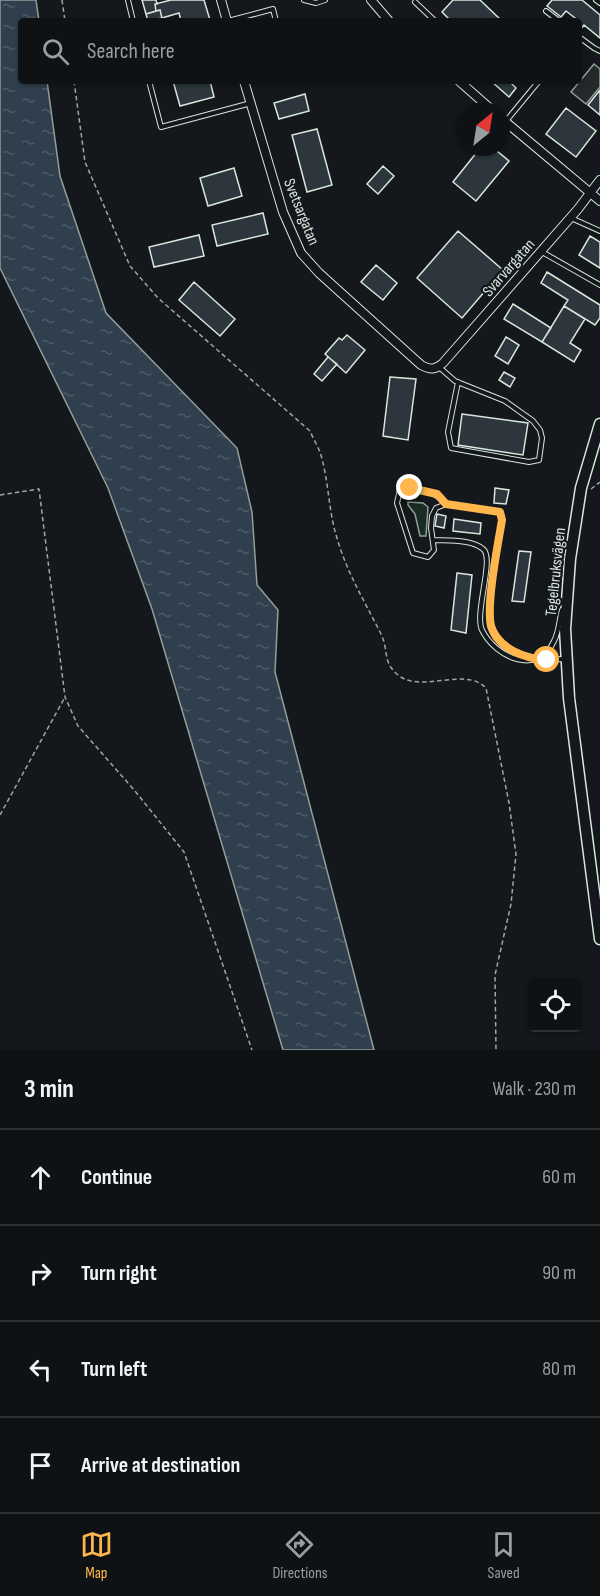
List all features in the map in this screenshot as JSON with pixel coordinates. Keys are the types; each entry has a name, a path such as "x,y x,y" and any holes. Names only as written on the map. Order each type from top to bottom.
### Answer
{"street":[{"path":"221,0 227,18"},
{"path":"371,0 386,18"},
{"name":"Svetsargatan","path":"245,84 283,212 301,253 319,273 421,365 428,369 436,368"},
{"path":"462,84 483,102"},
{"path":"510,125 600,201"},
{"name":"Svarvargatan","path":"436,368 571,218 600,180"},
{"name":"Tegelbruksvägen","path":"600,426 581,488 570,559 566,659 600,939"}],"lane":[{"path":"128,0 132,18"},
{"path":"304,0 316,3 325,0"},
{"path":"596,0 600,3"},
{"path":"415,2 432,18"},
{"path":"239,18 273,9 275,18"},
{"path":"546,11 556,18"},
{"path":"582,39 600,51"},
{"path":"150,84 161,127 250,103"},
{"path":"510,112 536,84"},
{"path":"571,218 600,231"},
{"path":"541,251 600,285"},
{"path":"436,368 458,382 505,401 533,421 540,430 542,438 539,460 529,462 451,448 448,432 458,382"},
{"path":"446,504 437,494 410,488 400,489 397,503 413,553 428,557 434,550 430,528 436,508 446,504 500,512 502,520 492,595 491,626 505,645 516,653 536,660"},
{"path":"433,540 455,541 483,549 486,553 486,579 480,610 481,628 491,643 503,653 518,660 529,662 566,659"},
{"path":"536,660 554,642 567,592"}],"path":[{"path":"62,0 65,18"},
{"path":"74,84 85,162 130,266 158,298 310,431 320,453 339,544 353,583 383,637 387,664 400,677 417,682 468,680 480,683 486,688 509,802 516,855 511,904 495,975 496,1050"},
{"path":"0,495 39,489 65,697 78,726 184,852 252,1050"},
{"path":"0,815 65,697"}],"green space":[{"path":"408,502 423,503 428,507 426,536 420,536 415,514"}],"shaded area":[{"path":"594,64 600,69 600,87 586,104 571,92 578,84 582,84 582,79"}],"water":[{"path":"0,0 36,0 39,18 18,18 18,84 47,84 60,176 106,313 237,448 252,512 257,585 278,610 275,672 374,1050 283,1050 152,609 108,488 0,268"}],"building":[{"path":"142,0 156,0 156,11 146,14"},
{"path":"171,0 204,0 209,18 180,18 179,13 162,18 160,10 156,11 155,4"},
{"path":"453,0 480,0 499,18 448,18 442,12"},
{"path":"552,0 582,0 600,15 600,38 584,25 582,27 582,18 575,18 566,11 561,17 547,6"},
{"path":"160,10 162,18 147,18 146,14"},
{"path":"174,84 211,84 214,97 180,106"},
{"path":"494,84 512,84 516,88 509,97"},
{"path":"600,90 600,115 588,105"},
{"path":"305,94 309,111 279,119 274,103"},
{"path":"566,108 596,131 576,157 546,134"},
{"path":"317,129 332,185 307,192 292,135"},
{"path":"474,156 503,156 509,161 476,201 453,182"},
{"path":"383,166 394,176 378,194 367,184"},
{"path":"234,168 242,196 208,206 200,178"},
{"path":"263,213 268,234 217,246 212,225"},
{"path":"458,231 503,270 462,318 417,278"},
{"path":"199,235 204,256 154,267 149,247"},
{"path":"590,236 600,242 600,268 579,255"},
{"path":"376,265 397,283 383,300 361,282"},
{"path":"547,272 600,305 600,318 595,325 564,306 568,300 541,283"},
{"path":"194,282 235,319 220,336 179,300"},
{"path":"513,304 551,328 542,342 504,319"},
{"path":"564,306 585,319 570,343 581,350 574,362 542,342"},
{"path":"347,335 365,350 346,373 325,354 339,338 342,340"},
{"path":"506,337 519,345 508,364 495,356"},
{"path":"328,357 337,364 322,381 314,374"},
{"path":"504,372 515,378 510,387 499,380"},
{"path":"390,377 416,379 408,440 383,436"},
{"path":"462,414 528,423 523,455 458,445"},
{"path":"495,488 509,490 506,504 494,503"},
{"path":"437,514 446,516 444,528 435,526"},
{"path":"454,519 481,523 480,534 453,531"},
{"path":"519,551 531,552 524,602 512,601"},
{"path":"457,573 472,575 466,633 451,630"}],"route":[{"path":"410,488 437,494 446,504 500,512 502,520 495,563 491,626 505,645 516,653 536,660 547,660"}]}
